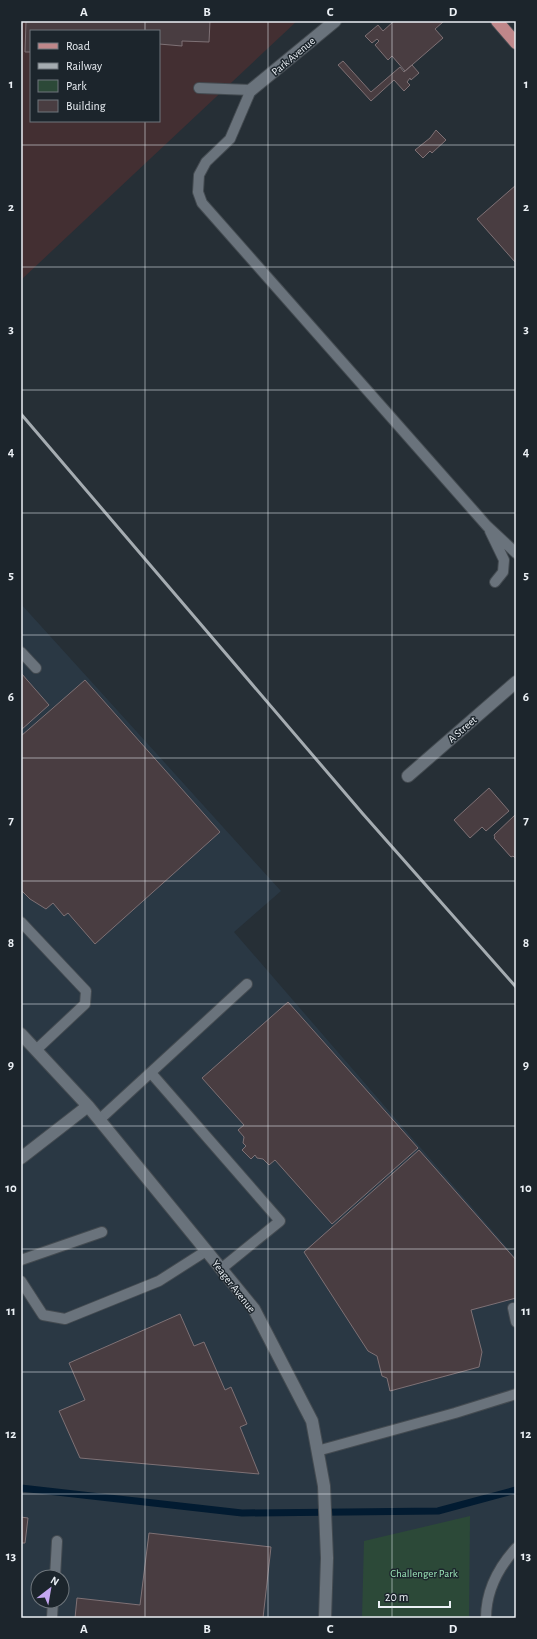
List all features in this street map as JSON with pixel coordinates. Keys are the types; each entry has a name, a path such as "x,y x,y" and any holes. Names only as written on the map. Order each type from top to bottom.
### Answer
{"main road":[{"path":"497,21 516,43"}],"street":[{"name":"Park Avenue","path":"251,90 335,21"},
{"name":"A Street","path":"408,776 516,682"},
{"name":"Yeager Avenue","path":"21,1034 88,1106 254,1309 312,1421 324,1486 326,1541 325,1618"},
{"path":"21,1158 88,1106"}],"lane":[{"path":"199,88 251,90 230,139 206,162 199,175 198,192 202,203 210,214 487,526 516,553"},
{"path":"487,526 504,560 503,572 495,582"},
{"path":"21,652 36,668"},
{"path":"21,922 86,991 85,1004 36,1050"},
{"path":"99,1120 247,984"},
{"path":"151,1073 280,1221 221,1269"},
{"path":"21,1260 102,1232"},
{"path":"21,1281 43,1315 65,1319 159,1281 206,1251"},
{"path":"513,1308 516,1322"},
{"path":"317,1451 516,1394"},
{"path":"55,1569 57,1541"},
{"path":"486,1618 486,1605 491,1587 503,1563 516,1548"}],"shaded area":[{"path":"21,21 297,21 21,280"},
{"path":"21,604 281,891 234,932 516,1258 516,1618 21,1618"}],"green space":[{"name":"Challenger Park","path":"470,1516 469,1618 362,1618 364,1541"}],"building":[{"path":"26,21 210,21 209,42 182,41 182,46 160,44 160,30 30,30 30,52 25,52"},
{"path":"394,21 441,21 443,22 435,29 443,38 405,71 392,56 388,60 375,45 379,41 377,39 372,43 365,36 378,25 383,31"},
{"path":"343,61 371,92 400,67 404,72 412,65 419,73 411,80 410,78 407,82 410,85 404,91 394,80 371,101 338,65"},
{"path":"436,130 446,140 432,153 430,151 423,158 415,150 430,138"},
{"path":"516,185 516,261 515,262 477,219"},
{"path":"21,673 49,705 21,730"},
{"path":"85,680 220,832 95,944 68,913 64,916 53,903 46,909 30,899 21,890 21,736"},
{"path":"489,788 509,811 486,831 482,827 470,838 454,820"},
{"path":"515,815 515,858 513,856 511,857 494,838 494,835"},
{"path":"288,1002 418,1148 332,1224 275,1160 269,1165 263,1159 257,1158 255,1155 251,1159 242,1150 246,1146 243,1143 244,1137 238,1130 244,1125 202,1078"},
{"path":"419,1150 516,1260 516,1298 471,1310 482,1352 479,1367 390,1391 387,1378 382,1376 377,1356 368,1351 304,1252"},
{"path":"180,1314 194,1346 204,1342 225,1390 231,1387 247,1424 240,1427 259,1474 80,1458 59,1411 85,1400 69,1363"},
{"path":"21,1517 28,1518 25,1543 21,1543"},
{"path":"149,1533 271,1547 263,1618 75,1618 77,1598 140,1605"}],"waterway":[{"path":"21,1488 242,1513 438,1511 516,1490"}],"railway":[{"path":"21,414 363,814 516,987"}]}
